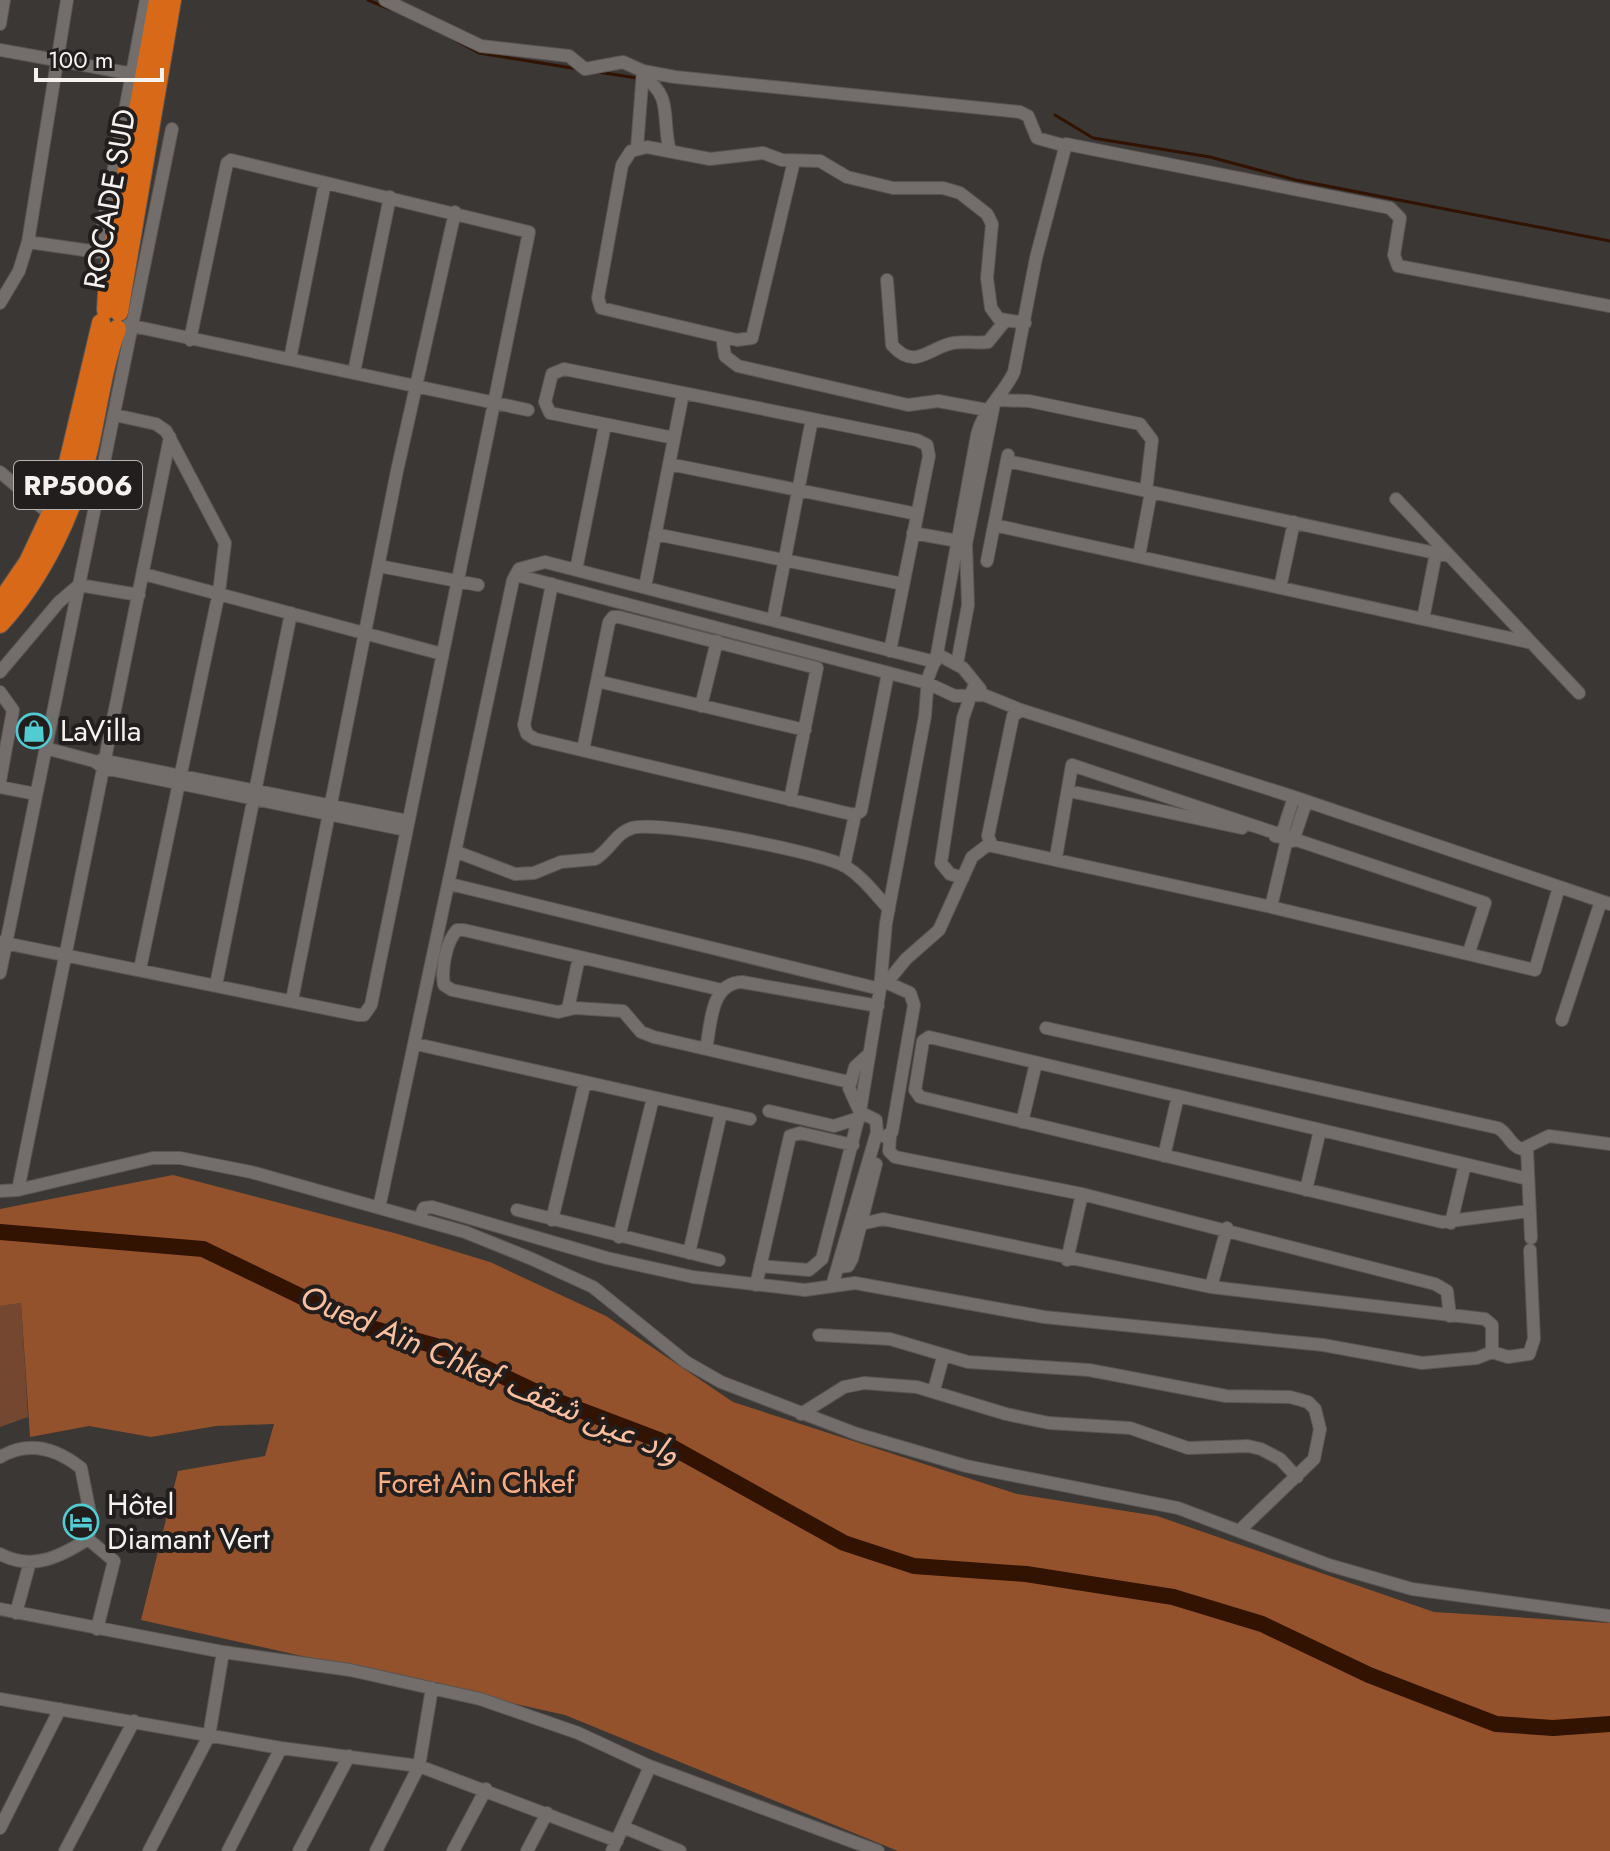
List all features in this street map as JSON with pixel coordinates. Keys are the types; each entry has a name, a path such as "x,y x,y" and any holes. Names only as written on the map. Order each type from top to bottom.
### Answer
{"highway":[{"name":"ROCADE SUD","path":"0,603 28,562 52,516 116,321 108,275 158,0"},
{"name":"ROCADE SUD","path":"0,624 38,573 74,497 88,454 116,321 172,0"}],"street":[{"path":"0,24 4,0"},
{"path":"0,303 19,271 28,242 67,0"},
{"path":"28,242 98,252 146,0"},
{"path":"385,0 481,46 569,56 585,69 623,62 660,89 670,151"},
{"path":"0,50 133,74"},
{"path":"643,74 1020,112 1028,116 1037,138 1066,146 1390,208 1397,211 1400,218 1394,255 1398,266 1610,306"},
{"path":"643,74 637,148 622,165 598,304 606,310 743,341 755,333 771,246 787,201 794,161"},
{"path":"0,973 3,942 115,415 116,321 172,129"},
{"path":"760,1266 809,1270 820,1263 853,1145 883,983 881,951 925,716 927,683 936,658 980,425 1014,372 1036,258 1066,146"},
{"path":"637,148 710,159 763,153 794,161 820,161 847,177 893,188 952,190 975,203 992,224 988,293 996,315 1005,321 1025,323"},
{"path":"3,942 358,1015 368,1011 530,236 526,229 237,160 227,163 190,340"},
{"path":"290,359 325,183"},
{"path":"354,372 390,197"},
{"path":"292,1000 416,387 455,212"},
{"path":"887,280 892,345 910,356 929,356 947,344 988,342 1005,321"},
{"path":"116,321 190,340 528,410"},
{"path":"722,337 725,356 738,366 908,405 920,406 938,401 993,405 1029,401 1140,424 1152,440 1149,491 1139,556"},
{"path":"674,438 547,411 545,402 555,370 564,369 917,440 927,445 929,456 890,651"},
{"path":"645,587 683,393"},
{"path":"957,664 968,605 966,544 993,405"},
{"path":"115,415 160,426 170,437 225,543 219,592 140,969"},
{"path":"773,620 812,419"},
{"path":"576,570 605,425"},
{"path":"18,1190 101,763 144,574 170,437"},
{"path":"987,561 1008,457 1149,491 1443,554"},
{"path":"669,464 917,514"},
{"path":"0,472 52,516"},
{"path":"1396,499 1443,554 1579,693"},
{"path":"1280,588 1294,522"},
{"path":"994,525 1532,643"},
{"path":"913,533 958,541"},
{"path":"655,534 903,584"},
{"path":"1423,619 1443,554"},
{"path":"379,1208 440,954 450,884 516,575 533,563 545,562 890,651 936,658 957,664 984,695"},
{"path":"379,566 478,585"},
{"path":"144,574 442,654"},
{"path":"516,575 927,683 947,693 968,697 984,695 1021,710 1300,799 1605,902 1562,1020"},
{"path":"552,584 524,730 531,737 855,815"},
{"path":"0,672 59,602 79,585 139,595"},
{"path":"216,985 291,613"},
{"path":"583,750 613,617 717,641 817,668 790,800"},
{"path":"701,706 717,641"},
{"path":"844,866 855,815 861,811 888,673"},
{"path":"597,681 805,730"},
{"path":"963,878 950,874 941,863 968,697 975,683"},
{"path":"0,692 13,710 4,734 0,784 36,794"},
{"path":"989,844 1013,716 1021,710"},
{"path":"45,748 101,763 407,825"},
{"path":"1056,857 1072,765 1485,903 1469,952"},
{"path":"1069,791 1287,839"},
{"path":"1271,907 1300,799"},
{"path":"457,852 503,871 525,874 561,862 595,859 623,832 641,827 704,833 818,857 844,866 858,875 889,909"},
{"path":"883,983 939,930 975,852 989,844 1469,952 1535,970 1559,887"},
{"path":"450,884 739,954 883,983 910,993 914,1005 905,1065 832,1286"},
{"path":"849,1082 647,1035 623,1011 568,1009 558,1012 446,987 440,954 452,934 464,930 722,990 737,982 878,1006"},
{"path":"737,982 739,954"},
{"path":"568,1009 579,957"},
{"path":"706,1049 722,990"},
{"path":"1046,1028 1498,1128 1516,1148 1527,1149 1549,1136 1610,1144"},
{"path":"1528,1179 927,1037 919,1068 915,1093 918,1097 1306,1190 1451,1223 1529,1211"},
{"path":"416,1044 750,1119"},
{"path":"860,1115 850,1095 849,1082 855,1067 869,1054"},
{"path":"1022,1122 1036,1063"},
{"path":"905,1065 919,1068"},
{"path":"552,1220 585,1082"},
{"path":"1164,1156 1178,1096"},
{"path":"619,1237 653,1098"},
{"path":"769,1111 834,1126 860,1115 876,1120 889,1151 895,1157 1082,1194 1227,1228 1440,1286 1447,1291 1450,1316"},
{"path":"689,1253 721,1113"},
{"path":"1306,1190 1320,1130"},
{"path":"756,1285 790,1136 800,1133 853,1145"},
{"path":"838,1267 850,1263 883,1136"},
{"path":"419,1219 424,1208 432,1207 641,1266 756,1285 805,1290 860,1283 1044,1317 1323,1345 1422,1363 1477,1358 1492,1352 1518,1357 1529,1354 1533,1347 1527,1149"},
{"path":"0,1191 18,1190 121,1163 180,1158 228,1166 465,1232 578,1279 626,1311 695,1367 741,1391 946,1462 1156,1502 1240,1530 1329,1565 1412,1589 1610,1616"},
{"path":"1451,1223 1465,1164"},
{"path":"1067,1260 1082,1194"},
{"path":"866,1203 883,1219"},
{"path":"517,1210 719,1260"},
{"path":"861,1224 883,1219 1067,1260 1211,1287 1489,1321 1492,1352"},
{"path":"1211,1287 1227,1228"},
{"path":"819,1335 890,1339 943,1357 995,1365 1089,1370 1226,1396 1300,1398 1315,1409 1320,1429 1314,1459 1240,1530"},
{"path":"934,1390 943,1357"},
{"path":"801,1414 844,1387 890,1384 934,1390 1028,1419 1130,1428 1188,1448 1248,1446 1280,1459 1297,1477"},
{"path":"0,1457 22,1448 36,1447 54,1451 81,1468 90,1508 88,1539"},
{"path":"0,1554 30,1562 61,1556 88,1539"},
{"path":"88,1539 114,1561 97,1629"},
{"path":"16,1613 30,1562"},
{"path":"0,1609 223,1652 350,1670 511,1708 578,1733 647,1765 878,1851"},
{"path":"149,1851 209,1736 223,1652"},
{"path":"376,1851 419,1766 432,1688"},
{"path":"0,1699 281,1748 419,1766 547,1813 615,1846 648,1771 647,1765"},
{"path":"0,1828 60,1709"},
{"path":"65,1851 134,1721"},
{"path":"228,1851 281,1748"},
{"path":"299,1851 349,1756"},
{"path":"453,1851 486,1789"},
{"path":"527,1851 547,1813"},
{"path":"623,1827 680,1851"}],"shaded area":[{"path":"21,1303 28,1417 0,1427 0,1306"}],"green space":[{"name":"Foret Ain Chkef","path":"173,1175 398,1234 490,1262 606,1316 733,1402 1017,1494 1157,1516 1434,1612 1610,1623 1610,1851 898,1851 565,1715 141,1620 178,1471 265,1456 274,1424 216,1426 151,1437 89,1426 30,1437 21,1303 0,1306 0,1209"}],"waterway":[{"path":"368,0 390,9"},
{"path":"448,36 479,53 578,69"},
{"path":"598,72 637,78"},
{"path":"1055,115 1093,138 1210,157 1296,180 1610,241"},
{"name":"Oued Aïn Chkef واد عين شقف","path":"0,1232 203,1249 360,1325 443,1348 551,1399 659,1440 844,1543 914,1566 1026,1574 1173,1597 1262,1624 1369,1675 1496,1724 1553,1728 1610,1724"}],"place":[{"name":"LaVilla","path":"34,731"},
{"name":"Hôtel Diamant Vert","path":"81,1522"}]}
